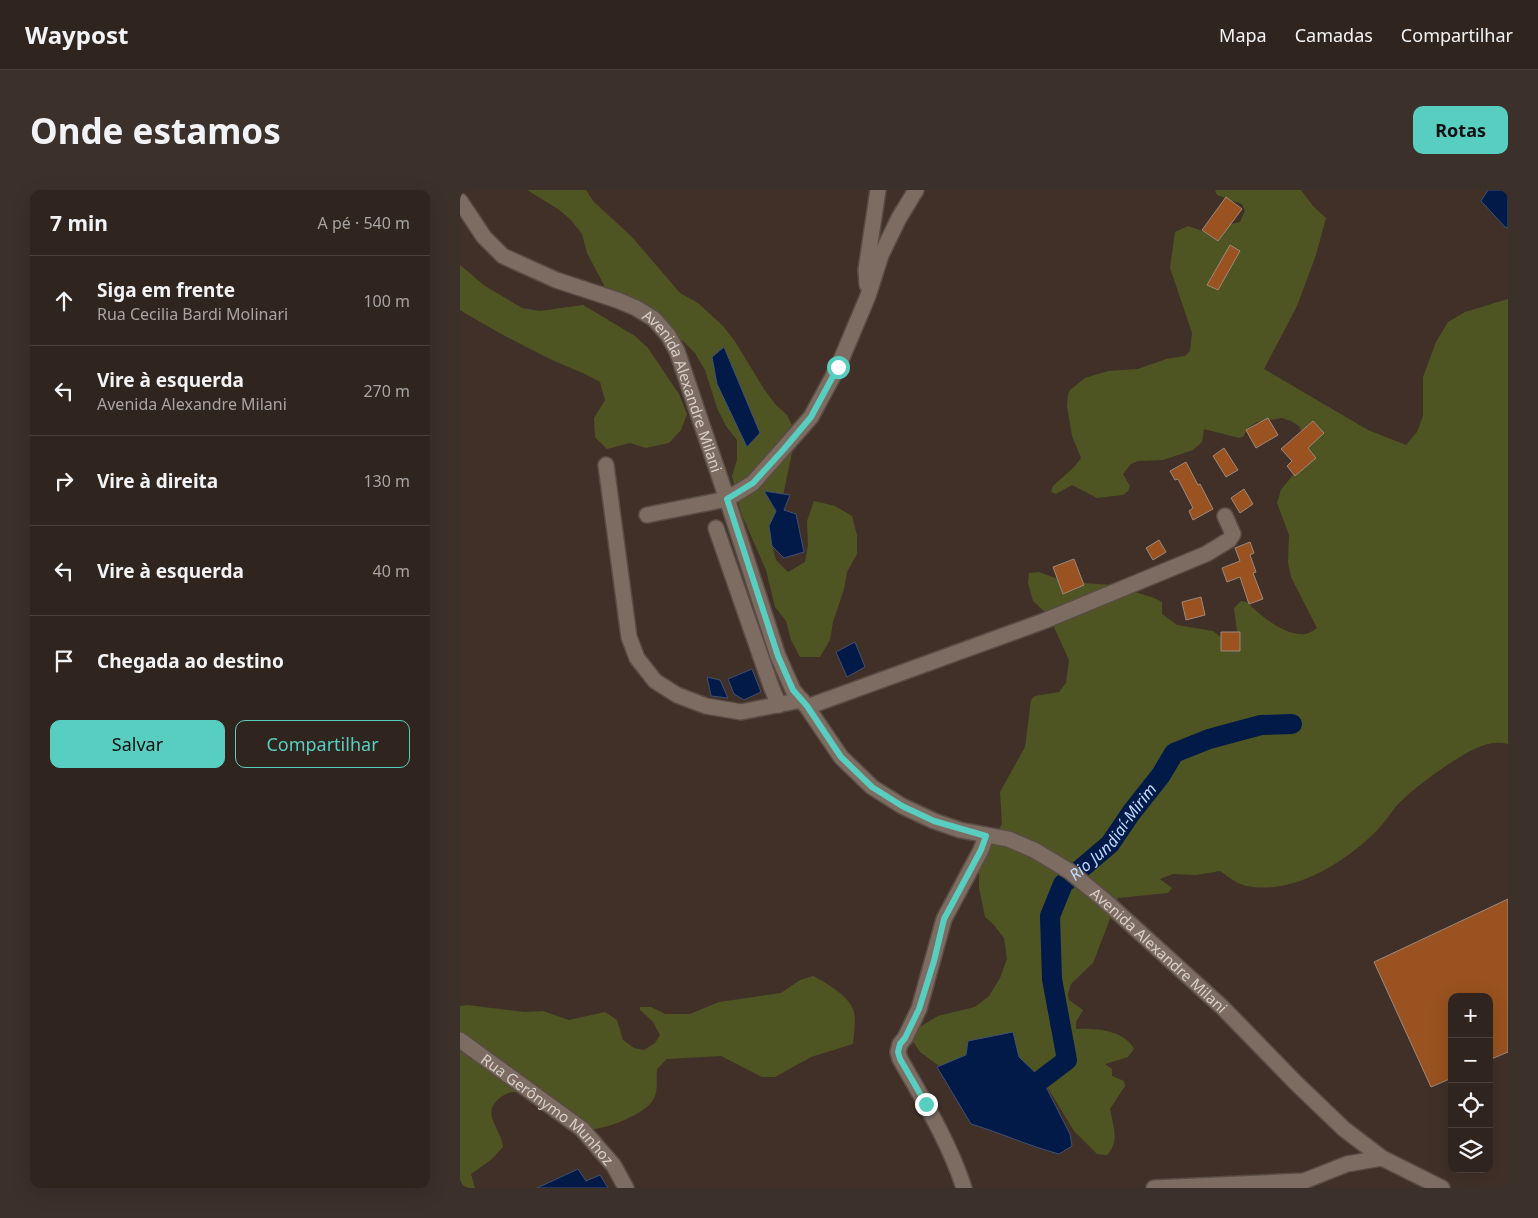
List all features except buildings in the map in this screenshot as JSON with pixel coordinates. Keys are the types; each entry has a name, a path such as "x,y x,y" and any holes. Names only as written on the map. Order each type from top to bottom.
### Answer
{"street":[{"path":"868,296 866,270 878,190"},
{"path":"647,515 727,499 753,483 811,417 838,367 868,296 881,255 899,218 916,190"},
{"name":"Avenida Alexandre Milani","path":"460,201 484,237 503,256 556,280 636,308 654,319 668,336 677,351 778,656 793,690 805,704 841,757 872,787 902,806 934,821 1017,843 1034,850 1069,871 1104,899 1222,1008 1344,1129 1382,1158 1442,1188"},
{"path":"606,465 629,637 638,658 655,681 677,695 706,706 741,712 779,705 805,704 1044,621 1206,554 1229,540 1233,534 1224,516"},
{"path":"716,528 779,705"},
{"path":"964,1188 955,1161 898,1052 900,1044 905,1038 919,1009 934,961 944,919 981,850 986,836"},
{"name":"Rua Gerônymo Munhoz","path":"460,1040 582,1130 614,1166 626,1188"},
{"path":"1154,1188 1304,1181 1347,1164 1382,1158"}],"green space":[{"path":"527,190 586,190 594,202 632,237 680,293 698,303 723,326 734,340 764,389 775,404 787,415 798,437 792,453 781,505 771,522 771,542 776,560 788,572 805,562 808,545 807,521 814,501 835,506 852,516 857,535 857,554 847,572 830,640 820,657 800,657 791,640 786,621 775,607 766,570 741,513 732,476 737,460 737,440 726,426 717,408 705,370 695,353 683,341 631,310 605,287 587,253 582,234 571,220 558,209"},
{"path":"1215,190 1301,190 1313,206 1326,218 1316,255 1297,306 1264,369 1368,430 1406,445 1417,432 1423,416 1423,377 1436,342 1448,322 1465,312 1508,299 1508,744 1488,744 1470,751 1428,778 1397,805 1368,839 1336,863 1300,881 1261,888 1240,884 1220,871 1196,875 1173,874 1160,879 1172,888 1168,893 1118,898 1093,963 1071,984 1068,994 1069,1000 1083,1010 1076,1022 1076,1029 1108,1031 1123,1038 1134,1049 1128,1057 1105,1064 1112,1069 1112,1076 1124,1081 1125,1086 1110,1109 1114,1133 1111,1150 1107,1155 1097,1154 1074,1131 1046,1085 1012,1050 966,1054 948,1067 942,1068 920,1052 908,1034 938,1016 975,1007 989,996 1000,978 1007,959 1004,938 985,917 979,888 979,861 1002,824 1000,792 1025,747 1031,700 1035,696 1059,692 1066,683 1069,660 1049,616 1033,601 1028,583 1029,573 1039,572 1066,582 1113,585 1154,598 1162,602 1162,614 1177,625 1213,631 1229,644 1238,639 1234,608 1241,601 1247,602 1266,619 1290,632 1306,634 1317,628 1291,577 1288,562 1289,535 1277,503 1281,490 1296,471 1303,434 1299,426 1291,421 1282,418 1257,422 1248,428 1243,437 1239,438 1204,429 1202,442 1193,450 1163,460 1138,461 1131,464 1123,474 1130,486 1123,495 1097,498 1072,485 1056,494 1051,492 1053,486 1081,458 1072,436 1067,406 1070,390 1085,378 1108,371 1138,369 1166,359 1185,356 1190,351 1192,333 1170,268 1175,232 1188,226 1214,235 1227,225 1240,222 1245,211 1242,204 1217,195"},
{"path":"460,265 485,286 522,308 540,311 583,305 635,336 648,348 679,394 687,414 681,430 669,443 646,448 630,443 607,449 595,437 594,418 605,400 600,382 551,360 460,310"},
{"path":"813,976 837,991 852,1006 855,1020 853,1044 811,1057 775,1077 762,1077 721,1056 667,1059 657,1069 656,1093 650,1103 631,1117 594,1129 574,1129 553,1118 520,1093 508,1093 495,1103 491,1115 503,1147 492,1159 471,1174 475,1188 460,1188 460,1006 467,1005 525,1012 543,1011 569,1020 605,1012 617,1020 623,1040 634,1048 644,1050 655,1043 660,1035 653,1022 640,1010 640,1007 651,1007 665,1014 690,1014 719,1002 781,993 800,980"}],"water":[{"path":"1488,190 1508,190 1508,228 1481,201"},
{"path":"724,347 760,433 747,447 717,384 712,357"},
{"path":"764,491 790,495 784,510 796,514 804,552 784,558 772,546 769,526 776,511"},
{"path":"855,642 865,667 847,677 836,652"},
{"path":"752,669 761,692 744,700 734,694 728,679"},
{"path":"707,677 720,680 728,698 711,696"},
{"path":"1013,1032 1019,1057 1042,1079 1070,1134 1072,1146 1059,1154 971,1124 937,1067 966,1055 968,1041"},
{"path":"578,1169 586,1181 600,1175 608,1188 537,1188"}],"waterway":[{"name":"Rio Jundiaí-Mirim","path":"1042,1079 1067,1060 1052,979 1050,916 1063,884 1110,844 1131,813 1161,775 1174,753 1209,739 1261,725 1292,724"}],"route":[{"path":"838,367 811,417 753,483 727,499 778,656 793,690 807,706 841,757 872,787 902,806 934,821 986,836 981,850 944,919 934,961 919,1009 905,1038 900,1044 898,1052 900,1059 926,1104"}]}
